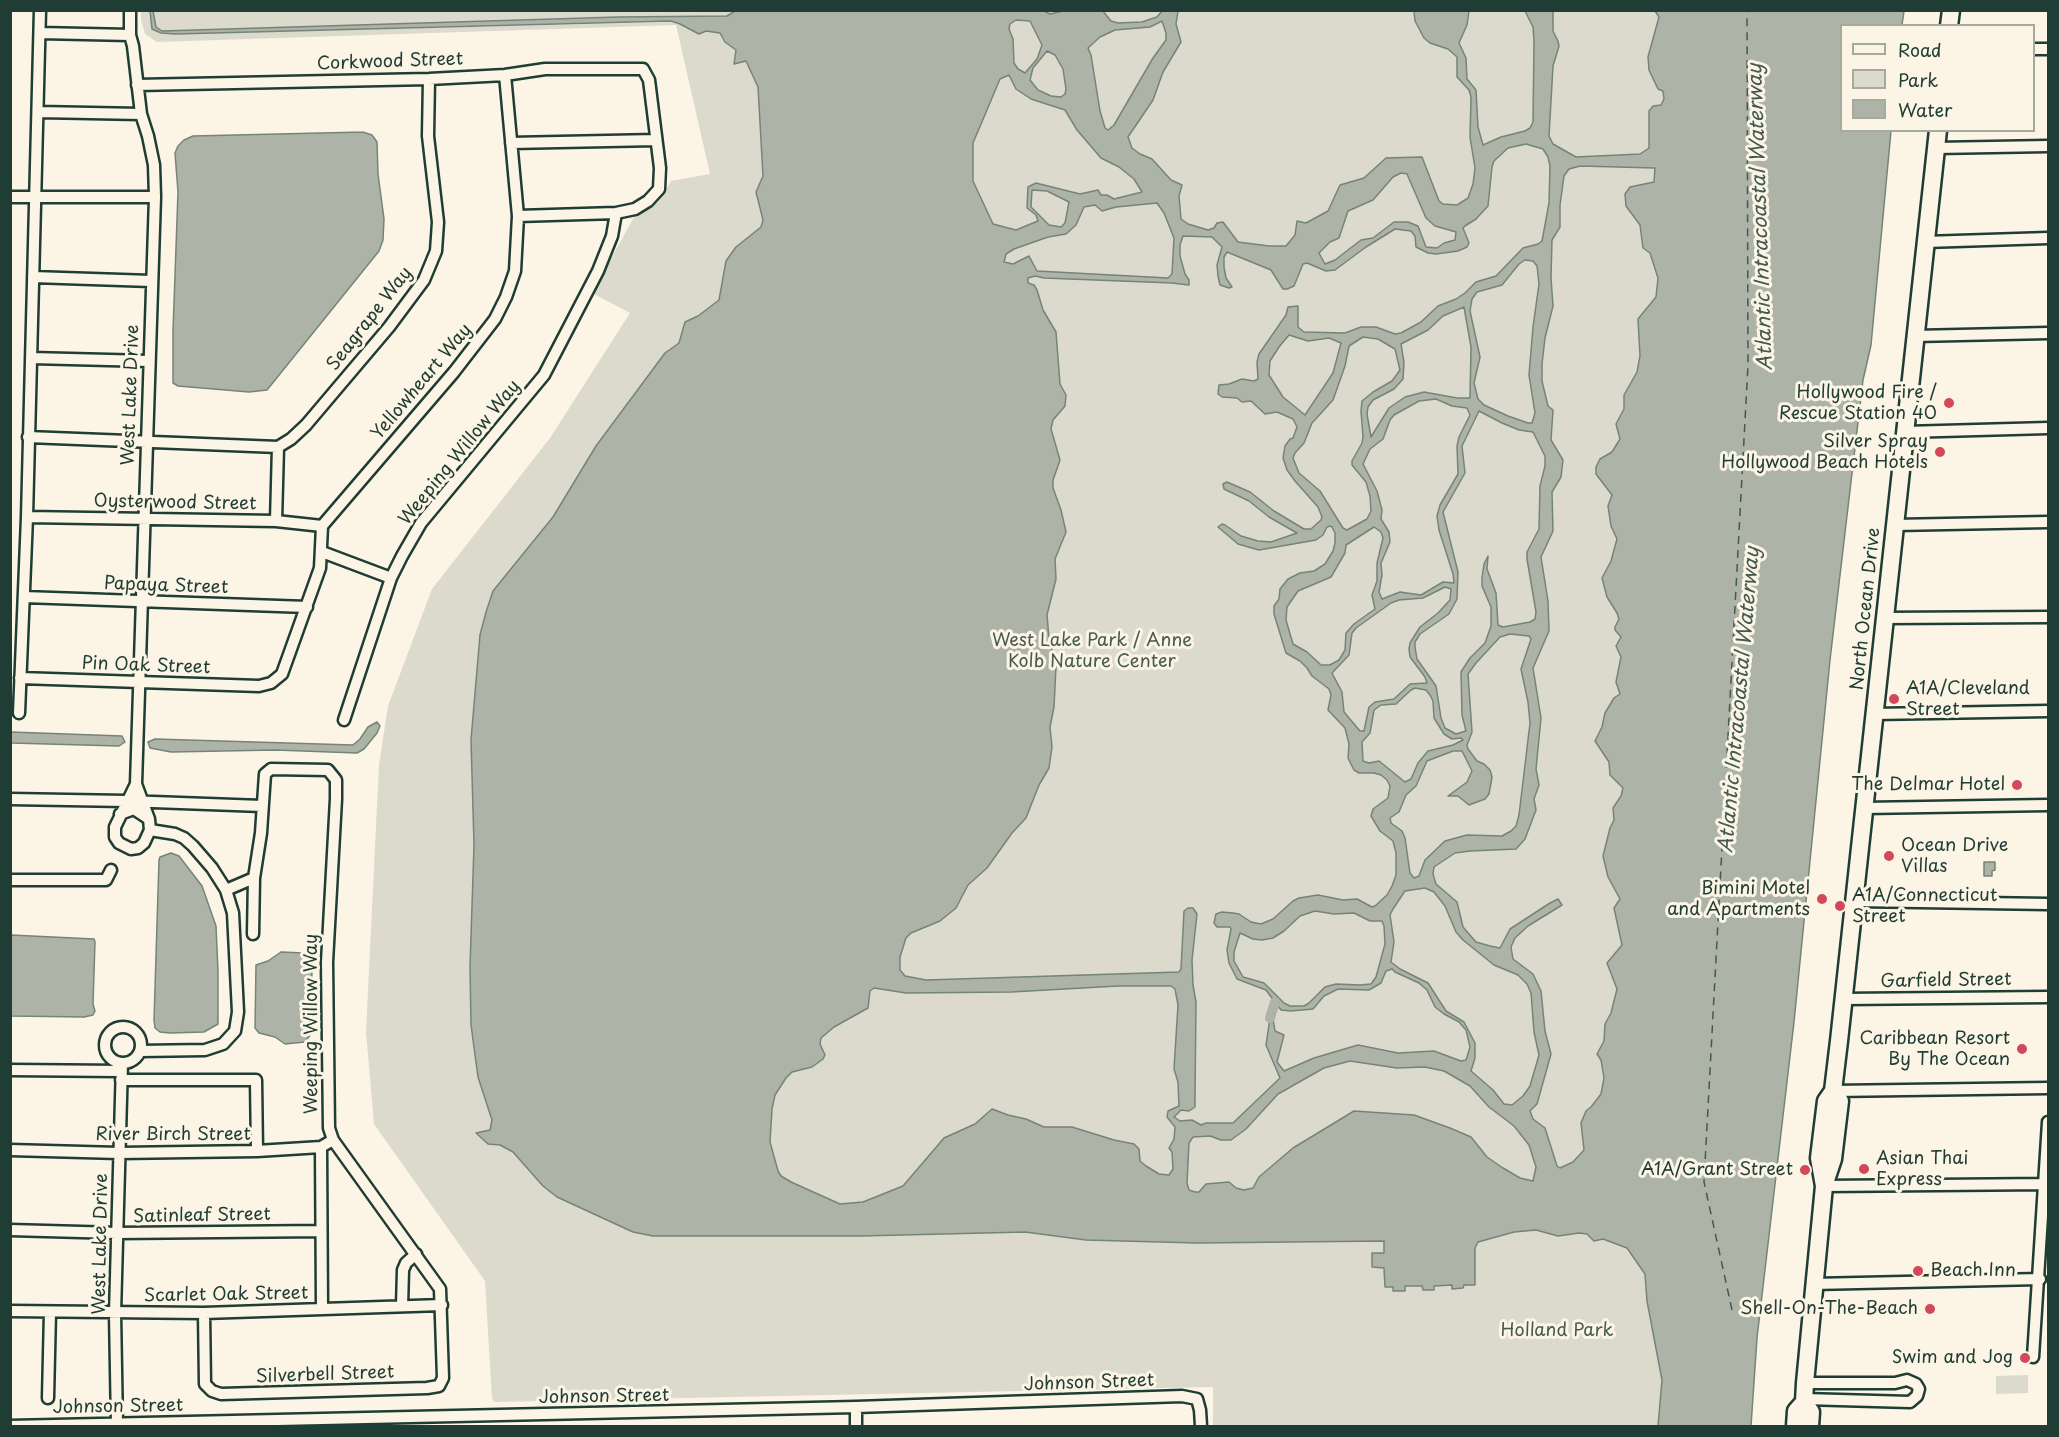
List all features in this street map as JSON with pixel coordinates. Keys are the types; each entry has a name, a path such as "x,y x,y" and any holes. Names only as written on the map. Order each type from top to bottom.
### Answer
{"main road":[{"name":"North Ocean Drive","path":"1795,1426 1796,1411 1804,1395 1824,1186 1820,1158 1826,1101 1833,1091 1844,999 1938,132"},
{"name":"North Ocean Drive","path":"1804,1395 1811,1412 1810,1426"}],"street":[{"path":"19,713 27,518 40,10"},
{"name":"West Lake Drive","path":"130,10 130,35 134,46 141,114 154,165 155,197 136,784 150,825"},
{"path":"40,33 130,35"},
{"name":"Corkwood Street","path":"137,85 429,79 505,75 545,69 643,69 649,80 656,140"},
{"name":"Yellowheart Way","path":"322,526 454,372 495,319 506,297 515,271 518,216 505,75"},
{"name":"Seagrape Way","path":"278,447 306,425 389,327 424,280 436,251 438,222 428,136 429,79"},
{"path":"39,112 141,114"},
{"path":"511,143 656,140 660,168 659,189 648,201 635,209 616,213 518,216"},
{"path":"1936,148 2049,146"},
{"path":"10,197 155,197"},
{"name":"Weeping Willow Way","path":"344,720 391,578 421,523 544,375 598,271 612,236 616,213"},
{"path":"1925,242 2049,238"},
{"path":"33,277 151,281"},
{"path":"1915,336 2049,333"},
{"path":"31,358 148,361"},
{"path":"1905,432 2049,428"},
{"path":"28,437 278,447 276,521"},
{"name":"Oysterwood Street","path":"27,518 276,521 322,526"},
{"path":"1894,525 2049,522"},
{"path":"307,607 320,568 322,526"},
{"path":"322,552 391,578"},
{"name":"Papaya Street","path":"24,597 307,607"},
{"name":"Pin Oak Street","path":"21,678 259,686 271,683 282,674 307,607"},
{"path":"1884,618 2049,617"},
{"path":"1874,714 2049,711"},
{"name":"Weeping Willow Way","path":"262,806 266,774 271,768 327,770 336,780 327,962 329,1128 333,1140 440,1289 443,1378 439,1386"},
{"name":"West Lake Drive","path":"118,818 136,784"},
{"path":"10,799 262,806 261,833 254,878 253,934"},
{"path":"100,800 111,808 118,818 115,837 131,849 138,848 144,843 153,811 165,802"},
{"path":"1864,808 2049,805"},
{"path":"118,818 134,809 141,812 150,825 184,838 212,868 226,890 233,913 238,1012 235,1031 223,1044 205,1050 140,1051"},
{"path":"10,880 106,880 111,870"},
{"path":"226,890 254,878"},
{"path":"1855,901 2049,904"},
{"name":"Garfield Street","path":"1844,999 2049,997"},
{"path":"123,1027 134,1031 141,1040 140,1051 121,1072 106,1051 106,1037 123,1027"},
{"path":"10,1070 121,1072 256,1080 257,1151"},
{"name":"West Lake Drive","path":"116,1425 115,1313 121,1072"},
{"path":"1833,1091 2049,1088"},
{"path":"2033,1357 2047,1184 2049,1122"},
{"name":"River Birch Street","path":"10,1150 119,1153 257,1151 321,1147 333,1140"},
{"path":"321,1147 322,1309"},
{"path":"1824,1186 2047,1184"},
{"name":"Satinleaf Street","path":"10,1230 117,1233 321,1231"},
{"path":"402,1306 403,1270 416,1254"},
{"path":"1813,1284 2040,1279"},
{"name":"Scarlet Oak Street","path":"10,1311 204,1313 442,1305"},
{"path":"48,1398 50,1312"},
{"name":"Silverbell Street","path":"204,1313 206,1384 212,1391 221,1394 439,1386"},
{"path":"1911,1380 1919,1389 1913,1401 1837,1401 1804,1395 1911,1380"},
{"path":"1895,1383 1895,1400"},
{"name":"Johnson Street","path":"10,1426 491,1421 1182,1396 1197,1399 1201,1426"},
{"path":"856,1407 856,1426"}],"green space":[{"name":"West Lake Park / Anne Kolb Nature Center","path":"141,10 1702,11 1618,1217 646,1231 539,1181 557,1197 653,1236 861,1236 1025,1232 1086,1240 1197,1243 1384,1241 1384,1253 1372,1267 1384,1267 1393,1291 1404,1286 1423,1286 1423,1290 1433,1290 1434,1286 1452,1285 1452,1288 1475,1285 1475,1248 1478,1242 1514,1232 1536,1230 1558,1236 1587,1234 1594,1241 1603,1239 1627,1248 1645,1274 1647,1301 1662,1380 1658,1426 1213,1426 1213,1387 494,1402 485,1281 374,1124 366,1032 379,765 388,706 432,589 550,438 630,313 592,293 634,217 658,202 671,181 710,174 676,25 157,42 145,34","holes":["674,17 675,22 175,34 160,32"]},
{"path":"2028,1375 2028,1393 1996,1394 1996,1376"}],"water":[{"name":"Atlantic Intracoastal Waterway","path":"1042,10 1050,14 1063,11 1102,10 1111,21 1118,23 1142,22 1157,17 1162,11 1178,11 1176,24 1181,42 1163,72 1153,100 1128,137 1132,148 1152,159 1171,180 1182,185 1179,196 1181,219 1188,224 1208,230 1214,228 1217,223 1223,222 1238,242 1286,246 1295,235 1297,221 1306,223 1328,211 1340,185 1364,178 1386,158 1422,157 1439,201 1443,204 1457,205 1468,198 1475,168 1470,137 1471,97 1469,90 1457,77 1457,57 1448,49 1430,43 1424,38 1415,21 1414,11 1469,11 1467,25 1459,43 1466,58 1467,79 1476,90 1478,127 1483,145 1530,128 1533,122 1534,41 1533,27 1525,11 1553,11 1553,31 1559,46 1553,66 1549,136 1553,144 1576,157 1640,154 1649,148 1649,111 1653,106 1661,105 1664,99 1663,91 1658,89 1649,70 1648,57 1659,17 1655,11 1904,11 1902,24 1840,24 1840,132 1891,132 1871,345 1863,380 1830,660 1794,1022 1757,1338 1751,1426 1658,1426 1662,1380 1647,1301 1645,1274 1627,1248 1603,1239 1594,1241 1587,1234 1558,1236 1536,1230 1514,1232 1478,1242 1475,1248 1475,1285 1464,1285 1463,1288 1452,1289 1452,1285 1434,1286 1434,1290 1423,1290 1422,1286 1405,1286 1405,1291 1393,1291 1393,1287 1385,1287 1384,1268 1372,1267 1372,1253 1384,1253 1384,1241 1197,1243 1086,1240 1025,1232 861,1236 653,1236 633,1232 557,1197 543,1186 513,1152 500,1145 488,1144 476,1133 490,1130 492,1120 478,1077 471,1025 470,967 474,845 471,740 480,635 486,612 493,591 553,517 596,446 665,353 679,343 685,322 698,316 719,300 726,261 736,247 761,227 763,220 756,192 763,176 758,87 746,61 734,64 736,50 725,42 720,33 706,31 699,34 671,21 175,34 161,33 152,29 150,11 153,11 156,27 162,31 618,17 727,16 735,11","holes":["1016,20 1030,21 1042,45 1037,59 1025,73 1014,63 1013,39 1009,29 1010,24","1162,21 1166,40 1114,125 1108,130 1105,128 1100,111 1088,48 1100,37 1115,30 1150,27","1047,51 1055,55 1063,69 1065,94 1061,97 1051,96 1038,90 1030,80 1033,68","1009,75 1016,89 1031,99 1065,110 1077,130 1101,158 1119,167 1134,179 1142,192 1114,199 1101,195 1098,190 1080,194 1036,183 1028,187 1027,208 1036,215 1038,221 1016,230 993,224 973,181 973,143 1000,79","1526,144 1543,149 1550,166 1549,203 1542,241 1523,248 1496,276 1476,282 1465,293 1438,306 1421,322 1401,333 1395,334 1376,327 1361,327 1345,333 1304,332 1298,327 1298,306 1288,307 1286,315 1259,354 1258,379 1254,381 1242,379 1219,385 1218,394 1222,397 1237,398 1242,402 1251,401 1265,414 1277,412 1293,419 1297,427 1293,438 1285,446 1283,458 1287,470 1318,507 1321,520 1311,529 1304,529 1274,511 1250,492 1227,482 1223,484 1224,489 1249,501 1269,517 1297,533 1271,542 1241,536 1222,524 1218,527 1238,544 1259,550 1316,540 1323,535 1327,527 1332,527 1335,533 1335,543 1325,564 1314,571 1300,573 1288,579 1280,589 1279,599 1274,606 1274,614 1286,653 1300,661 1312,676 1329,689 1331,695 1328,710 1345,728 1349,744 1348,758 1354,770 1359,773 1381,775 1390,786 1388,798 1373,809 1371,816 1380,831 1393,841 1396,853 1396,875 1387,895 1372,907 1357,899 1343,900 1318,895 1293,901 1273,919 1261,924 1251,922 1239,914 1222,912 1216,914 1214,923 1217,927 1230,927 1231,929 1227,950 1229,963 1237,979 1266,990 1281,1010 1313,1009 1324,996 1338,989 1369,990 1381,983 1386,971 1392,969 1419,983 1427,990 1435,1007 1459,1022 1466,1030 1470,1047 1466,1060 1461,1061 1434,1051 1398,1053 1358,1045 1314,1058 1284,1071 1277,1062 1284,1035 1275,1031 1273,1019 1270,1018 1266,1045 1280,1078 1233,1123 1201,1125 1192,1120 1180,1121 1174,1117 1181,1110 1189,1111 1195,1107 1196,1002 1192,960 1197,914 1193,908 1184,911 1179,972 926,980 905,976 900,970 900,957 906,938 911,933 940,921 956,908 968,885 987,868 1012,833 1026,818 1039,785 1049,768 1052,747 1050,727 1054,707 1056,667 1049,638 1047,615 1056,579 1055,559 1066,532 1053,488 1053,480 1060,460 1051,429 1053,420 1065,406 1066,395 1060,384 1056,332 1043,310 1037,290 1034,285 1028,283 1028,278 1035,276 1189,285 1180,256 1183,236 1212,237 1222,247 1217,265 1218,276 1220,285 1229,288 1232,287 1226,278 1224,267 1224,257 1227,252 1271,270 1283,289 1287,289 1294,286 1303,264 1307,263 1326,271 1335,270 1395,229 1411,231 1415,236 1416,247 1428,253 1458,251 1467,247 1469,243 1463,228 1476,219 1488,206 1494,161 1508,148","1580,166 1655,168 1654,182 1630,187 1625,194 1626,206 1640,225 1643,248 1650,253 1658,278 1656,297 1638,319 1640,356 1637,372 1624,395 1624,409 1616,424 1620,439 1612,452 1600,459 1596,467 1596,474 1612,495 1608,506 1611,526 1617,539 1611,561 1602,578 1607,597 1619,619 1615,630 1621,637 1616,646 1621,657 1616,682 1620,694 1614,698 1605,713 1602,727 1595,741 1609,762 1610,775 1623,788 1613,808 1614,820 1603,856 1608,877 1620,899 1614,908 1622,945 1607,963 1617,989 1611,1013 1605,1024 1604,1041 1597,1054 1601,1060 1604,1078 1601,1094 1586,1111 1581,1123 1584,1150 1573,1162 1560,1168 1557,1166 1545,1128 1533,1119 1530,1111 1537,1104 1551,1054 1545,1031 1541,991 1533,974 1513,959 1511,947 1515,938 1528,926 1562,905 1558,899 1550,903 1510,929 1500,948 1490,946 1476,942 1463,927 1457,902 1436,884 1433,874 1434,867 1455,853 1516,849 1525,839 1536,810 1534,799 1539,785 1536,769 1541,718 1533,668 1549,631 1548,601 1541,557 1553,531 1552,492 1561,477 1563,460 1551,440 1553,410 1548,406 1542,381 1545,338 1553,306 1552,240 1560,227 1564,176 1569,169","1401,173 1407,174 1426,218 1435,226 1456,232 1455,240 1437,248 1426,247 1418,226 1408,222 1394,222 1373,238 1361,240 1335,260 1325,264 1319,253 1330,242 1339,238 1348,211 1373,200 1393,177","1032,190 1047,191 1069,202 1065,223 1061,227 1049,225 1031,207","1157,203 1164,213 1174,238 1172,274 1168,278 1037,271 1029,256 1013,264 1004,262 1006,254 1014,249 1048,237 1066,234 1076,225 1084,207 1095,205 1102,211 1116,207","1525,260 1533,261 1537,266 1539,284 1529,375 1535,413 1532,423 1508,416 1484,405 1478,399 1474,383 1480,357 1470,311 1472,299 1477,292 1502,285","1464,307 1471,347 1470,398 1424,392 1405,397 1389,408 1371,437 1368,407 1373,400 1394,389 1403,379 1404,362 1401,344 1428,330 1443,316","1289,335 1308,341 1329,338 1341,343 1333,373 1305,415 1283,397 1269,375 1270,361","1363,337 1378,339 1395,349 1400,370 1392,381 1362,401 1363,437 1352,465 1366,482 1371,511 1367,519 1347,530 1343,528 1320,491 1299,473 1293,458 1304,443 1312,423 1333,400 1345,366 1349,346","1436,399 1452,406 1467,408 1470,415 1457,446 1458,474 1440,505 1437,516 1454,583 1443,582 1421,595 1400,592 1382,599 1379,592 1382,575 1381,563 1390,542 1389,532 1381,519 1382,510 1377,491 1363,464 1370,449 1383,439 1394,415 1419,401","1479,411 1519,430 1533,432 1545,456 1540,486 1539,529 1527,552 1536,612 1535,619 1503,627 1498,625 1496,593 1487,569 1488,556 1484,564 1482,586 1491,607 1491,626 1485,643 1470,658 1461,672 1462,715 1466,731 1456,734 1445,728 1441,718 1436,686 1417,659 1415,647 1420,634 1449,614 1457,599 1458,572 1443,512 1465,473 1462,446","1374,527 1381,532 1383,538 1377,563 1377,581 1372,595 1375,609 1354,624 1346,633 1345,650 1339,660 1330,665 1321,665 1307,652 1293,644 1286,620 1287,607 1298,591 1331,577 1345,553 1346,545","1445,587 1451,589 1450,600 1420,627 1410,643 1410,657 1427,683 1410,684 1394,699 1375,702 1369,707 1364,731 1360,731 1344,712 1342,692 1332,673 1349,655 1352,633 1356,628 1391,603 1423,598","1510,634 1529,636 1531,639 1521,669 1530,723 1516,826 1502,836 1467,835 1445,841 1425,860 1419,876 1414,878 1410,873 1405,838 1402,831 1391,823 1390,818 1399,812 1406,795 1416,786 1427,761 1453,751 1462,751 1472,771 1467,782 1448,796 1458,796 1469,805 1485,799 1489,794 1492,777 1490,770 1477,761 1467,745 1472,732 1468,674 1500,637","1415,688 1426,690 1433,701 1434,718 1444,734 1452,739 1461,738 1463,740 1428,751 1418,763 1411,779 1405,782 1379,761 1369,763 1363,761 1362,742 1370,733 1374,710 1381,705 1396,704","1425,888 1434,892 1445,906 1456,932 1463,940 1494,965 1518,975 1527,984 1531,993 1534,1032 1539,1055 1530,1086 1512,1105 1504,1104 1493,1090 1471,1071 1475,1058 1475,1043 1464,1022 1446,1011 1428,983 1391,962 1394,942 1390,915 1405,891","1315,911 1334,914 1354,913 1370,921 1382,921 1385,944 1376,977 1371,984 1336,984 1325,987 1304,1006 1290,1006 1264,983 1243,977 1234,961 1234,952 1240,933 1253,939 1273,938 1300,916","1171,986 1175,989 1178,1005 1174,1069 1178,1082 1179,1106 1168,1111 1167,1117 1175,1127 1174,1139 1169,1148 1172,1152 1173,1169 1169,1175 1159,1174 1140,1161 1139,1149 1134,1144 1072,1127 1044,1127 992,1109 975,1124 944,1138 903,1186 863,1202 840,1204 781,1176 770,1142 775,1095 786,1078 792,1072 812,1067 823,1059 825,1055 820,1044 821,1038 834,1027 868,1008 870,991 874,988 906,993","1350,1061 1397,1068 1425,1067 1444,1071 1470,1086 1489,1107 1514,1126 1529,1145 1536,1167 1533,1181 1520,1178 1487,1157 1471,1137 1450,1128 1414,1115 1354,1111 1293,1148 1259,1177 1253,1188 1244,1190 1236,1188 1229,1182 1206,1184 1199,1192 1189,1190 1187,1183 1189,1143 1193,1137 1210,1136 1221,1140 1231,1140 1246,1129 1278,1094 1324,1068"]},
{"path":"363,132 372,135 377,142 378,174 384,219 383,240 379,251 267,390 249,392 178,386 173,383 178,192 175,153 178,146 193,136"},
{"path":"377,722 380,726 377,733 364,749 357,753 275,750 171,752 150,748 148,742 155,739 353,745 368,727"},
{"path":"11,732 122,736 125,742 119,746 11,743"},
{"path":"171,853 179,856 202,886 216,926 218,1024 204,1032 170,1033 160,1032 155,1028 159,860 160,857"},
{"path":"1984,862 1995,862 1992,876 1984,876"},
{"path":"11,935 94,939 93,1004 95,1011 93,1015 84,1017 11,1016"},
{"path":"281,952 304,953 312,965 311,1034 305,1042 285,1044 275,1037 259,1033 255,1028 256,965 268,961"}],"waterway":[{"path":"1270,1018 1275,1002"}],"ferry route":[{"path":"1732,1310 1704,1182 1748,365 1747,10"}],"place":[{"name":"Hollywood Fire / Rescue Station 40","path":"1949,403"},
{"name":"Silver Spray Hollywood Beach Hotels","path":"1940,452"},
{"name":"A1A/Cleveland Street","path":"1894,699"},
{"name":"The Delmar Hotel","path":"2017,785"},
{"name":"Ocean Drive Villas","path":"1889,856"},
{"name":"Bimini Motel and Apartments","path":"1822,899"},
{"name":"A1A/Connecticut Street","path":"1840,906"},
{"name":"Caribbean Resort By The Ocean","path":"2022,1049"},
{"name":"Asian Thai Express","path":"1864,1169"},
{"name":"A1A/Grant Street","path":"1805,1170"},
{"name":"Beach Inn","path":"1918,1271"},
{"name":"Shell-On-The-Beach","path":"1930,1309"},
{"name":"Swim and Jog","path":"2025,1358"}],"park label":[{"name":"Holland Park","path":"1557,1331"}]}
